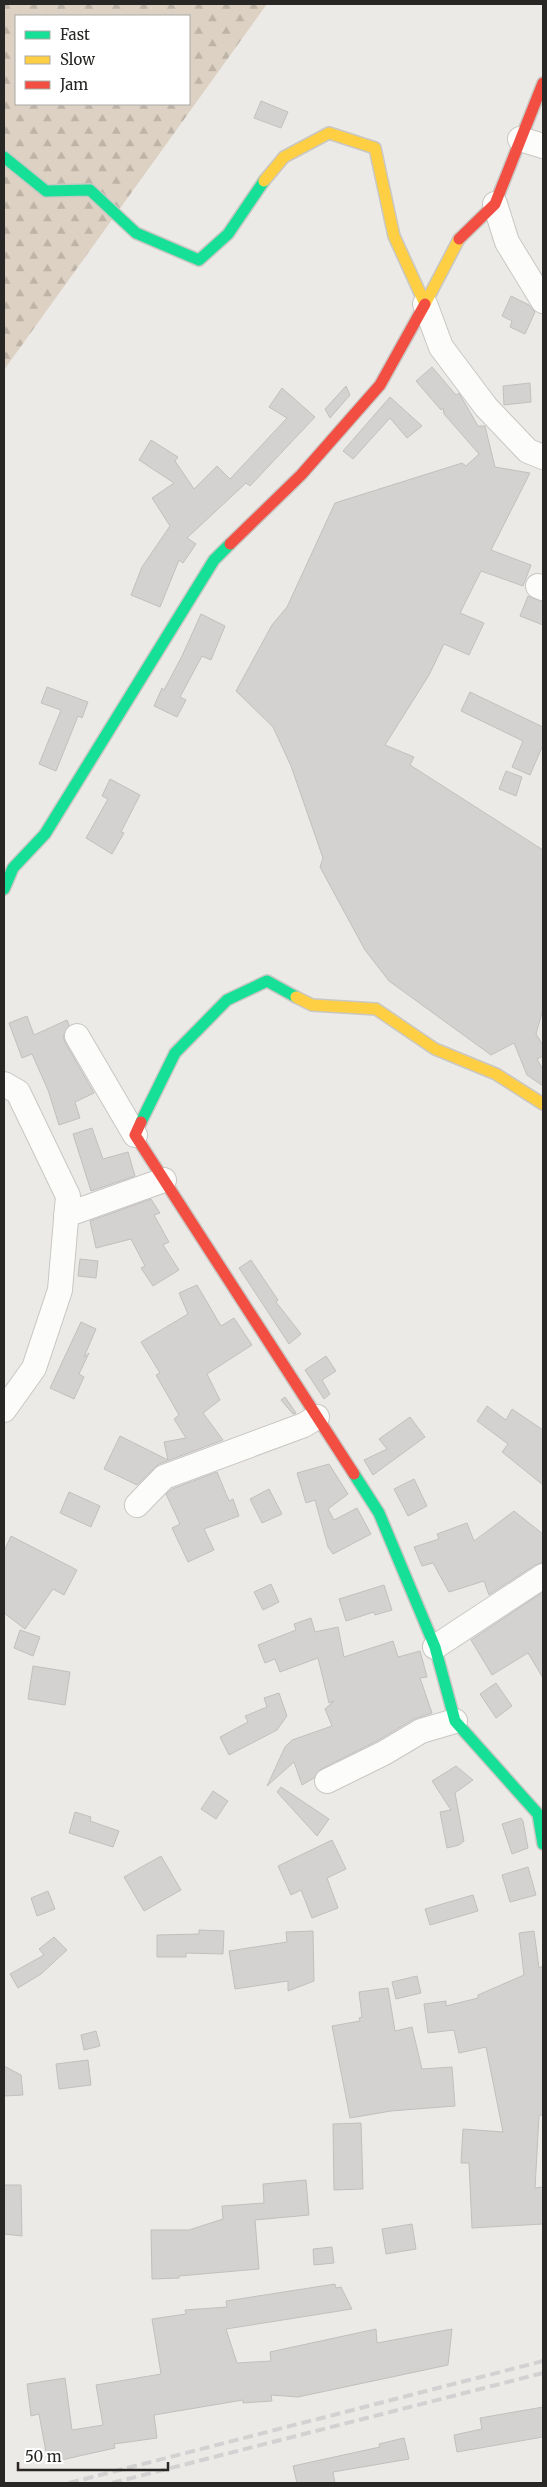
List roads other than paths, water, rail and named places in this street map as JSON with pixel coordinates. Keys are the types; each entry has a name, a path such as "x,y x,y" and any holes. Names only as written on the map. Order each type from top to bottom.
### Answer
{"street":[{"path":"4,889 13,868 45,834 195,594 214,560 301,474 380,385 425,304 455,243 495,204 543,84"},
{"path":"4,157 46,191 90,190 136,233 199,260 228,234 260,185 284,157 329,133 375,148 394,236 425,304 441,347 486,407 528,451 543,457"},
{"path":"520,139 543,146"},
{"path":"495,204 507,242 543,301"},
{"path":"135,1135 176,1053 227,1000 266,981 312,1005 376,1009 435,1049 496,1074 543,1104"},
{"path":"76,1036 135,1135 380,1513 435,1647 454,1721 538,1814 543,1844"},
{"path":"4,1084 18,1092 68,1196 60,1290 34,1368 4,1410"},
{"path":"66,1215 164,1180"},
{"path":"137,1505 164,1476 304,1425 317,1416"},
{"path":"435,1647 543,1576"},
{"path":"327,1781 421,1731 454,1721"}],"railway":[{"path":"69,2483 543,2361"},
{"path":"112,2483 543,2373"}]}
